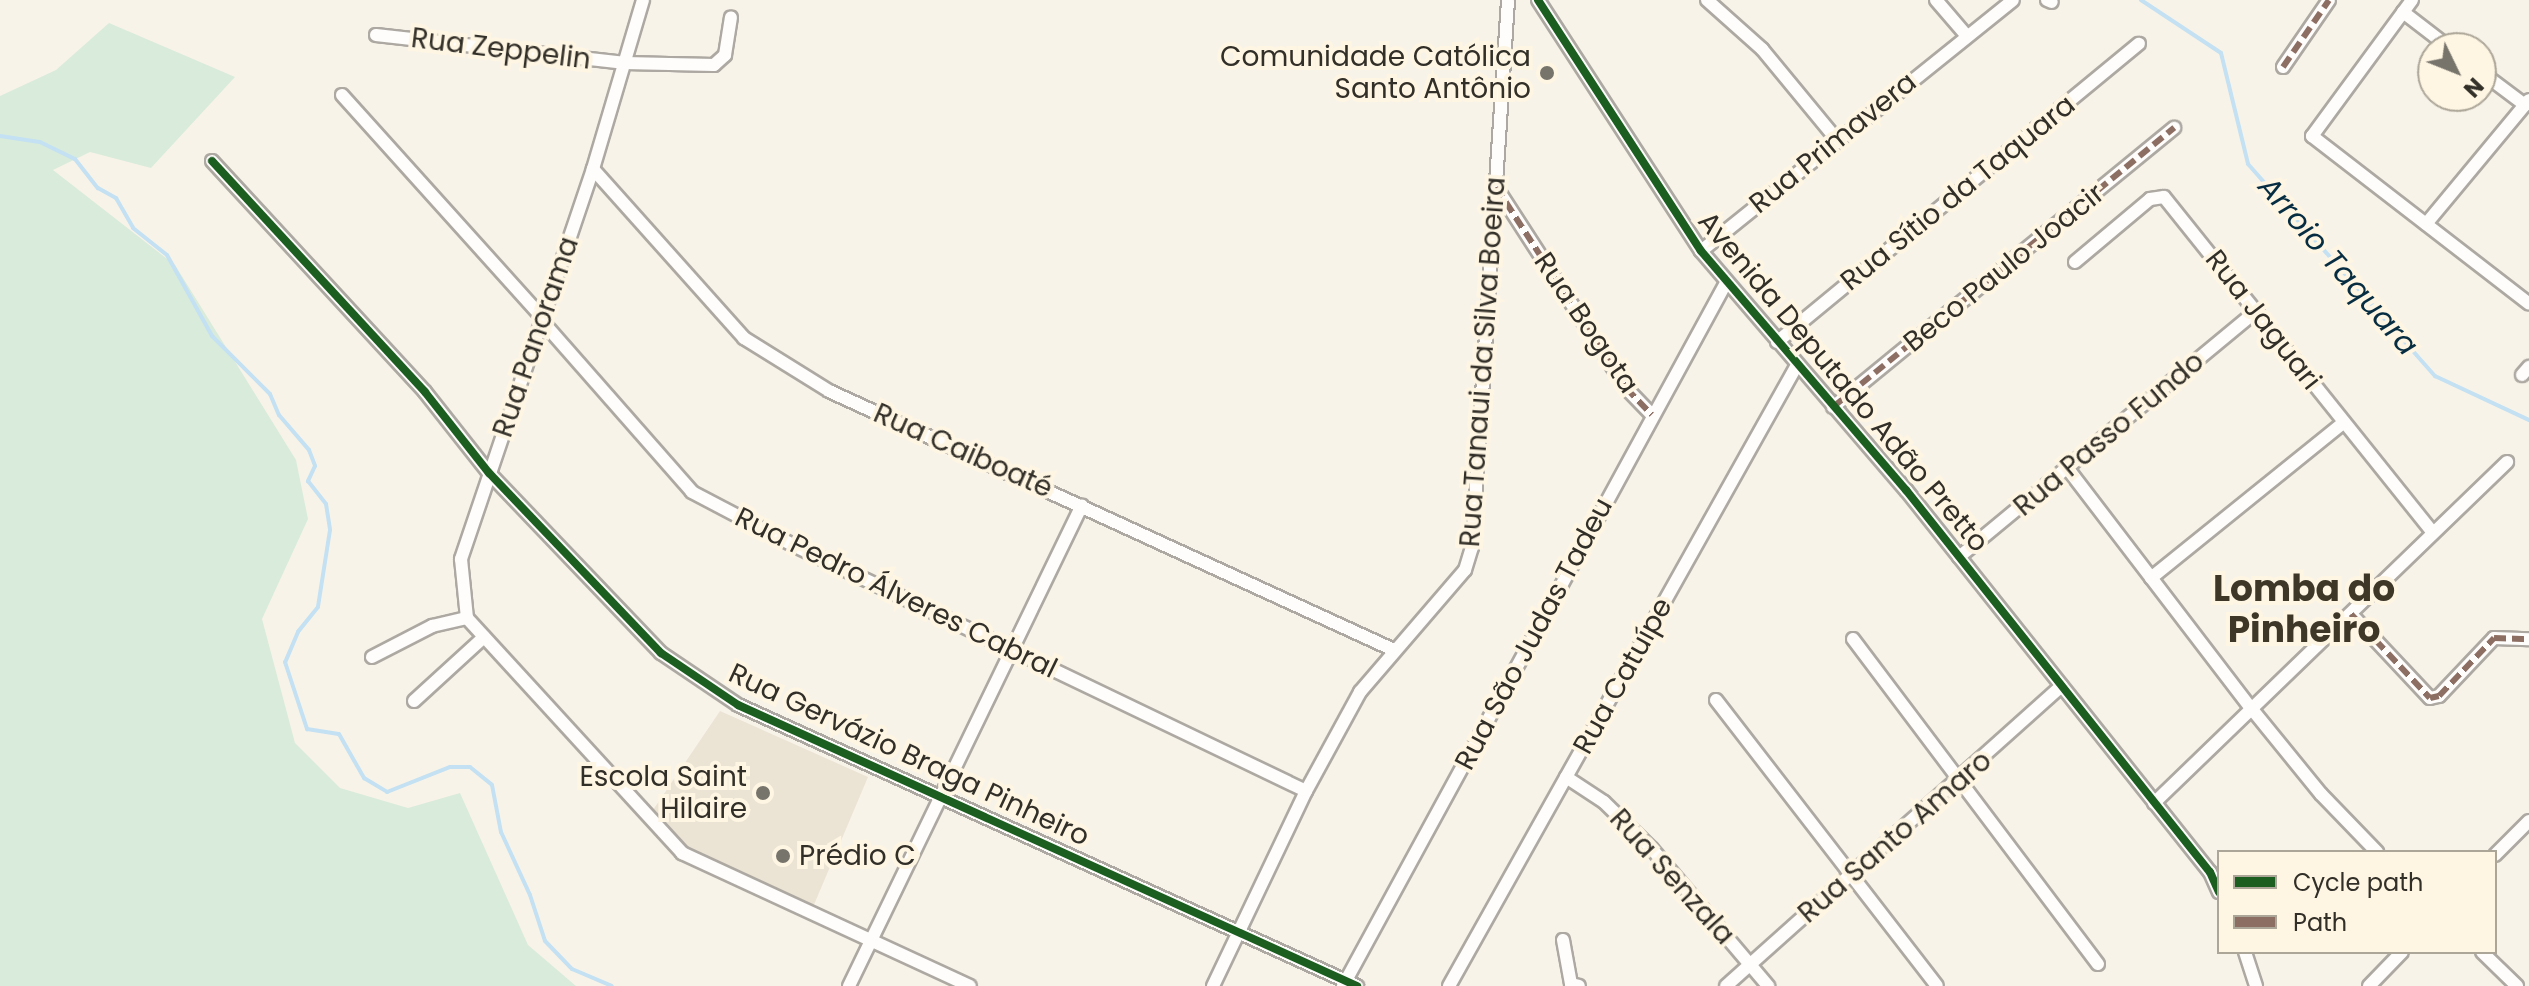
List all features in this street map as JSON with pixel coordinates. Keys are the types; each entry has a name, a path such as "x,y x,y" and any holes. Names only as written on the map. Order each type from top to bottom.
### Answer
{"street":[{"name":"Rua Panorama","path":"467,618 461,559 593,169 643,0"},
{"name":"Rua Tanaui da Silva Boeira","path":"1213,986 1242,933 1306,791 1360,692 1465,570 1472,547 1508,0"},
{"name":"Avenida Deputado Adão Pretto","path":"1538,0 1701,251 1959,557 2210,872 2217,888"},
{"path":"1707,0 1762,49 1837,140"},
{"path":"1936,0 1966,35"},
{"name":"Rua Primavera","path":"1701,251 2013,0"},
{"path":"2283,67 2329,0"},
{"path":"2412,0 2312,136 2529,304"},
{"path":"2403,12 2429,32"},
{"name":"Rua Zeppelin","path":"376,35 625,63 714,65 725,55 731,17"},
{"name":"Rua Sítio da Taquara","path":"1777,342 2139,44"},
{"path":"2426,224 2527,102 2497,82"},
{"name":"Rua Pedro Álveres Cabral","path":"342,95 692,492 1306,791"},
{"name":"Beco Paulo Joacir","path":"1833,407 2174,128"},
{"name":"Rua Gervázio Braga Pinheiro","path":"212,161 425,392 489,473 661,653 738,705 1348,984"},
{"name":"Rua Caiboaté","path":"593,169 744,338 829,391 1394,650"},
{"name":"Rua Bogota","path":"1496,187 1626,388 1652,415"},
{"name":"Rua Jaguari","path":"2075,262 2150,199 2164,197 2258,310 2343,423 2432,532"},
{"name":"Rua São Judas Tadeu","path":"1348,984 1652,415 1726,283"},
{"name":"Rua Passo Fundo","path":"1959,557 2258,310"},
{"name":"Rua Catuípe","path":"1449,986 1796,367"},
{"path":"2151,578 2343,423"},
{"path":"2154,803 2507,462"},
{"path":"2068,469 2251,708 2321,794 2375,850"},
{"path":"849,986 1009,649 1082,505"},
{"path":"2351,614 2430,698 2439,696 2494,638 2529,639"},
{"path":"372,657 432,626 467,618 682,853 970,986"},
{"path":"414,701 484,637"},
{"path":"1853,639 2098,964"},
{"name":"Rua Santo Amaro","path":"1726,986 1959,783 2062,686"},
{"path":"1716,700 1937,986"},
{"name":"Rua Senzala","path":"1566,777 1604,802 1652,849 1768,986"},
{"path":"2497,853 2529,821"},
{"path":"1563,940 1573,985"},
{"path":"2246,954 2256,986"},
{"path":"2369,986 2400,954"},
{"path":"2484,954 2517,986"}],"shaded area":[{"name":"Escola Saint Hilaire","path":"720,711 868,777 813,907 685,849 653,810"}],"green space":[{"path":"109,23 235,77 151,168 90,152 53,170 175,265 296,460 308,519 262,619 295,743 340,788 408,808 460,793 528,945 576,986 0,986 0,96 56,70"}],"waterway":[{"name":"Arroio Taquara","path":"2141,0 2221,53 2248,164 2435,376 2529,420"},
{"path":"0,136 40,142 75,159 98,188 116,198 133,228 167,255 212,336 270,394 279,415 309,450 315,466 308,481 326,504 330,530 318,607 298,632 285,662 307,729 339,734 364,778 387,792 450,767 470,767 492,785 501,832 530,895 545,941 572,969 612,986"}],"marked path":[{"path":"2283,67 2329,0"},
{"path":"1833,407 2174,128"},
{"path":"1496,187 1626,388 1652,415"},
{"path":"2351,614 2430,698 2439,696 2494,638 2529,639"}],"cycle path":[{"path":"1538,0 1701,251 1906,490 2210,872 2217,888"},
{"path":"212,161 425,392 489,473 661,653 738,705 1357,986"}],"place":[{"name":"Comunidade Católica Santo Antônio","path":"1547,73"},
{"name":"Escola Saint Hilaire","path":"763,793"},
{"name":"Prédio C","path":"783,856"}],"district":[{"name":"Lomba do Pinheiro","path":"2304,608"}]}
